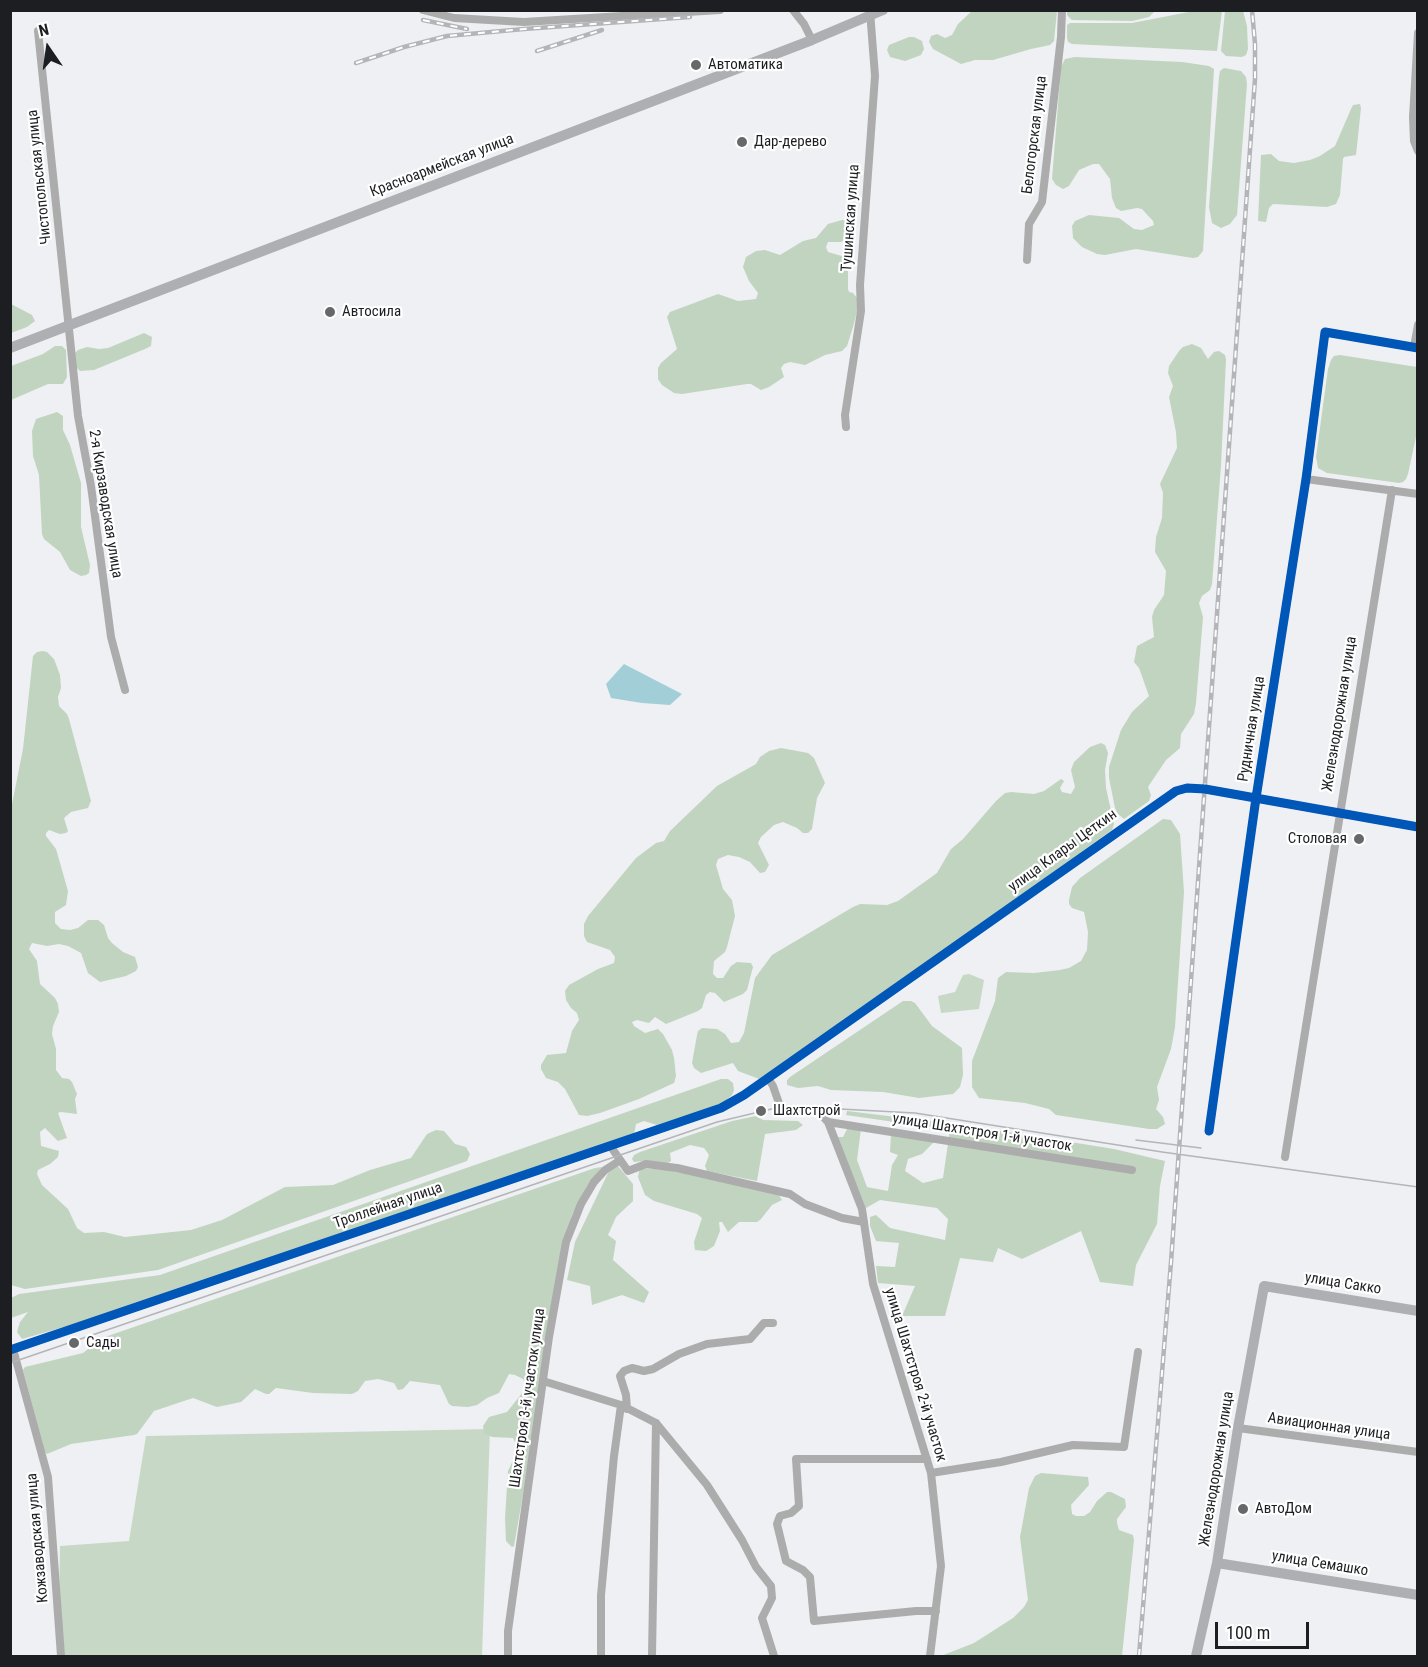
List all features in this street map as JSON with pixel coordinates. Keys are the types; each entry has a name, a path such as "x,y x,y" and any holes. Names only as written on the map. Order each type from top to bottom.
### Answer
{"main road":[{"name":"Красноармейская улица","path":"10,348 68,323 811,38 869,12 883,10"},
{"name":"Красноармейская улица","path":"10,341 68,323"},
{"name":"улица Сакко","path":"1264,1286 1418,1311"},
{"name":"Железнодорожная улица","path":"1196,1656 1217,1563 1238,1428 1264,1286"},
{"name":"улица Семашко","path":"1217,1563 1418,1594"}],"street":[{"path":"423,10 454,18 524,22 720,10"},
{"path":"794,10 811,38"},
{"name":"Белогорская улица","path":"1027,260 1029,224 1042,202 1061,37 1062,10"},
{"name":"Тушинская улица","path":"846,427 845,415 862,303 860,285 875,76 869,12"},
{"name":"Чистопольская улица","path":"38,31 68,323"},
{"path":"1418,33 1413,117 1414,141 1418,151"},
{"name":"2-я Кирзаводская улица","path":"68,323 78,416 91,486 111,638 125,690"},
{"path":"1416,348 1418,325"},
{"name":"Рудничная улица","path":"1209,1131 1256,798 1306,479 1325,332 1416,348"},
{"path":"1306,479 1418,494"},
{"name":"Железнодорожная улица","path":"1285,1156 1392,490"},
{"name":"улица Клары Цеткин","path":"768,1078 1171,793 1192,787 1418,827"},
{"path":"768,1078 781,1109 818,1111 828,1122"},
{"name":"Троллейная улица","path":"12,1349 721,1108 768,1078"},
{"name":"улица Шахтстроя 1-й участок","path":"828,1122 1132,1170"},
{"name":"улица Шахтстроя 2-й участок","path":"828,1122 862,1209 873,1284 931,1473 1002,1462 1072,1445 1124,1447 1138,1352"},
{"path":"611,1147 628,1171 642,1164 666,1165 790,1194 805,1204 842,1218 864,1222"},
{"name":"Шахтстроя 3-й участок улица","path":"508,1656 508,1631 543,1381 566,1242 581,1204 594,1182 604,1170 619,1161"},
{"path":"601,1656 601,1594 614,1456 624,1407 625,1392 620,1376 624,1371 632,1368 648,1371 679,1354 707,1344 750,1338 764,1323 774,1323"},
{"name":"Кожзаводская улица","path":"12,1349 48,1477 61,1656"},
{"path":"543,1381 624,1407 656,1423 707,1485 742,1540 756,1567 771,1586 772,1598 762,1618 774,1656"},
{"path":"652,1656 656,1423"},
{"name":"Авиационная улица","path":"1238,1428 1418,1452"},
{"path":"927,1459 796,1459 799,1506 791,1513 780,1516 777,1524 786,1561 804,1570 810,1577 814,1621 936,1611"},
{"path":"930,1656 941,1566 931,1473"}],"green space":[{"path":"1067,10 1155,11 1149,17 1132,21 1072,20 1067,15"},
{"path":"972,11 1057,11 1054,41 1050,45 993,60 975,60 961,64 933,49 929,42 931,36 937,34 945,38 952,35 958,24"},
{"path":"1194,11 1222,11 1217,51 1072,44 1067,38 1067,25 1070,23 1132,23"},
{"path":"1225,11 1243,11 1247,26 1248,49 1246,55 1242,57 1226,56 1221,51"},
{"path":"909,37 922,41 924,49 921,55 905,61 890,57 887,50 889,45"},
{"path":"1075,57 1182,62 1209,66 1214,69 1203,251 1198,257 1136,249 1105,255 1097,254 1082,247 1073,238 1072,226 1075,221 1089,215 1119,218 1134,229 1142,230 1154,225 1142,209 1121,211 1116,208 1112,198 1110,179 1099,164 1079,170 1069,186 1063,189 1052,179 1061,67 1065,59"},
{"path":"1224,68 1241,71 1246,77 1247,84 1237,215 1230,224 1221,228 1212,223 1209,207 1219,77 1220,71"},
{"path":"1360,104 1356,155 1343,159 1340,195 1336,204 1327,207 1273,204 1269,208 1266,222 1258,221 1261,155 1271,154 1279,161 1294,163 1320,156 1335,146 1353,105"},
{"path":"847,221 850,225 848,238 841,242 828,242 826,247 828,252 845,257 848,263 848,289 857,298 857,312 853,327 847,346 842,351 825,355 805,365 790,362 784,364 781,368 784,377 761,390 747,384 682,394 674,393 662,385 658,379 658,368 677,349 667,317 670,312 718,294 738,301 756,299 758,293 743,267 746,257 756,251 765,250 780,255 803,241 816,238 828,224"},
{"path":"11,304 32,315 35,321 11,333"},
{"path":"144,333 152,337 151,346 94,370 80,371 76,367 75,353 78,350 87,347 108,348"},
{"path":"1192,344 1201,348 1208,359 1214,352 1219,351 1225,355 1226,359 1212,584 1199,603 1203,617 1196,703 1194,714 1181,734 1180,748 1166,760 1148,787 1151,795 1149,801 1124,819 1115,808 1109,767 1121,730 1132,712 1149,696 1139,668 1134,662 1137,646 1154,637 1152,617 1164,595 1166,571 1155,552 1156,537 1162,518 1163,493 1160,484 1177,448 1169,397 1173,386 1168,373 1169,366 1179,351"},
{"path":"55,346 62,346 66,350 67,377 63,384 48,384 11,400 11,366 43,354"},
{"path":"1334,356 1417,367 1417,432 1408,474 1403,482 1327,473 1318,468 1316,457 1328,369"},
{"path":"57,412 63,416 63,430 70,445 81,483 81,527 90,565 89,573 81,576 70,570 60,552 44,539 42,534 39,475 33,456 32,431 36,419"},
{"path":"43,651 54,659 60,675 59,706 69,719 91,801 88,808 71,812 64,818 68,831 66,833 60,834 49,830 46,833 56,849 68,891 66,905 55,912 55,923 61,929 70,930 78,928 88,920 98,920 104,925 112,943 123,952 135,957 138,967 136,971 126,976 100,982 88,973 81,953 68,946 32,943 29,949 37,961 40,984 58,1004 59,1012 52,1034 56,1049 56,1070 62,1078 72,1082 77,1094 75,1099 77,1114 58,1113 67,1138 58,1141 45,1128 40,1132 41,1146 59,1151 58,1157 38,1170 37,1174 42,1185 68,1209 77,1228 84,1233 104,1232 125,1237 191,1230 222,1220 285,1187 333,1185 370,1170 411,1158 427,1134 436,1130 444,1131 455,1144 466,1147 470,1154 467,1161 158,1270 25,1289 11,1285 11,809 23,749 33,656"},
{"path":"1101,743 1105,745 1108,753 1105,770 1106,788 1114,824 1112,830 762,1080 738,1071 733,1063 701,1073 694,1068 692,1063 697,1035 702,1028 717,1029 725,1034 731,1043 739,1042 744,1033 755,978 772,955 860,904 887,905 898,901 937,873 951,849 1005,793 1034,794 1044,791 1061,779 1064,781 1060,788 1062,792 1071,794 1075,787 1071,770 1074,762 1090,747"},
{"path":"781,748 808,753 814,758 825,783 817,798 812,829 808,833 803,833 783,822 774,825 761,837 758,843 769,865 765,872 760,873 750,862 739,857 728,855 718,859 716,865 723,889 732,900 735,916 725,952 714,961 713,974 717,978 723,978 731,966 737,962 751,963 753,967 747,990 724,1002 715,993 710,992 698,1011 666,1024 655,1017 649,1023 637,1020 632,1022 645,1033 658,1029 663,1034 674,1058 676,1076 674,1083 600,1113 579,1115 565,1089 558,1082 546,1078 541,1065 547,1055 566,1053 572,1031 579,1020 577,1013 566,1000 565,991 569,985 614,963 615,957 610,950 587,942 584,936 584,924 588,916 636,858 656,843 664,841 670,831 717,786 756,764 760,757 769,751"},
{"path":"1163,819 1171,820 1180,834 1184,892 1175,1027 1171,1049 1157,1087 1159,1100 1156,1109 1163,1117 1165,1124 1157,1129 1149,1129 1056,1115 1049,1109 1025,1103 979,1098 972,1087 972,1061 995,1001 998,978 1006,972 1034,973 1060,970 1081,961 1087,950 1088,932 1084,912 1072,908 1069,904 1072,887 1080,878"},
{"path":"969,974 984,980 979,1009 941,1013 938,996 955,992 963,975"},
{"path":"903,1001 915,1003 932,1026 962,1048 963,1075 960,1087 953,1094 919,1098 883,1092 831,1090 818,1086 798,1088 787,1085 790,1077"},
{"path":"721,1079 728,1079 733,1083 732,1095 724,1102 703,1111 657,1125 644,1121 636,1124 634,1134 78,1323 22,1339 17,1332 20,1322 28,1312 11,1318 11,1298 19,1294 160,1275"},
{"path":"847,1111 970,1126 1114,1149 1165,1161 1160,1186 1157,1224 1136,1265 1133,1286 1100,1282 1081,1231 1022,1259 998,1248 993,1262 960,1258 945,1316 902,1316 915,1286 878,1283 876,1266 895,1267 899,1243 876,1241 870,1226 870,1217 876,1215 890,1228 945,1240 948,1219 937,1208 880,1200 866,1208 837,1137 843,1137 848,1127 861,1129 857,1160 867,1187 888,1191 892,1165 898,1155 890,1152 891,1133 937,1139 922,1154 908,1159 905,1171 923,1183 943,1178 950,1130 846,1115"},
{"path":"756,1116 763,1120 798,1121 803,1125 796,1130 765,1134 757,1181 707,1171 705,1166 709,1155 704,1148 690,1145 670,1153 671,1161 666,1164 634,1162 632,1159 640,1152 732,1121"},
{"path":"618,1166 633,1184 633,1201 616,1217 608,1235 616,1241 613,1260 649,1292 644,1303 622,1295 592,1305 590,1286 567,1280 575,1242 610,1169"},
{"path":"602,1167 587,1186 572,1215 514,1546 512,1547 506,1541 505,1518 508,1471 516,1454 515,1442 513,1438 492,1437 484,1433 483,1426 489,1417 507,1412 523,1392 526,1383 515,1375 509,1374 499,1393 477,1405 468,1407 449,1404 440,1385 410,1381 403,1389 398,1390 394,1383 378,1379 365,1381 358,1391 352,1394 313,1393 276,1388 266,1394 255,1389 241,1402 217,1407 193,1398 154,1411 137,1434 71,1444 47,1454 45,1452 23,1370 25,1367 83,1353 102,1338"},
{"path":"640,1168 670,1170 779,1195 782,1200 772,1205 757,1222 739,1222 728,1232 722,1222 719,1222 720,1231 714,1246 706,1251 695,1250 694,1242 702,1218 697,1214 654,1201 645,1195 638,1177"},
{"path":"490,1429 482,1656 58,1656 60,1546 129,1541 146,1436"},
{"path":"1041,1473 1088,1477 1089,1485 1071,1505 1072,1514 1076,1516 1084,1516 1090,1512 1107,1492 1125,1499 1126,1507 1117,1519 1117,1523 1119,1530 1133,1535 1134,1540 1122,1656 941,1656 974,1643 1013,1618 1028,1600 1020,1537 1029,1488 1035,1476"}],"water":[{"path":"624,664 682,694 670,705 611,698 606,684"}],"tram line":[{"path":"10,1363 717,1122 784,1106 915,1113 1162,1152 1418,1187"},
{"path":"1136,1140 1201,1148"}],"railway":[{"path":"1139,1656 1171,1262 1255,79 1252,10"},
{"path":"356,63 447,36 690,17"},
{"path":"423,20 467,29"},
{"path":"537,51 602,30"}],"cycle path":[{"path":"1209,1131 1256,798 1306,479 1325,332 1418,348"},
{"path":"10,1350 721,1108 744,1095 1176,791 1187,788 1205,789 1418,827"}],"place":[{"name":"Автоматика","path":"696,65"},
{"name":"Дар-дерево","path":"742,142"},
{"name":"Автосила","path":"330,312"},
{"name":"Столовая","path":"1359,839"},
{"name":"Шахтстрой","path":"761,1111"},
{"name":"Сады","path":"74,1343"},
{"name":"АвтоДом","path":"1243,1509"}]}
